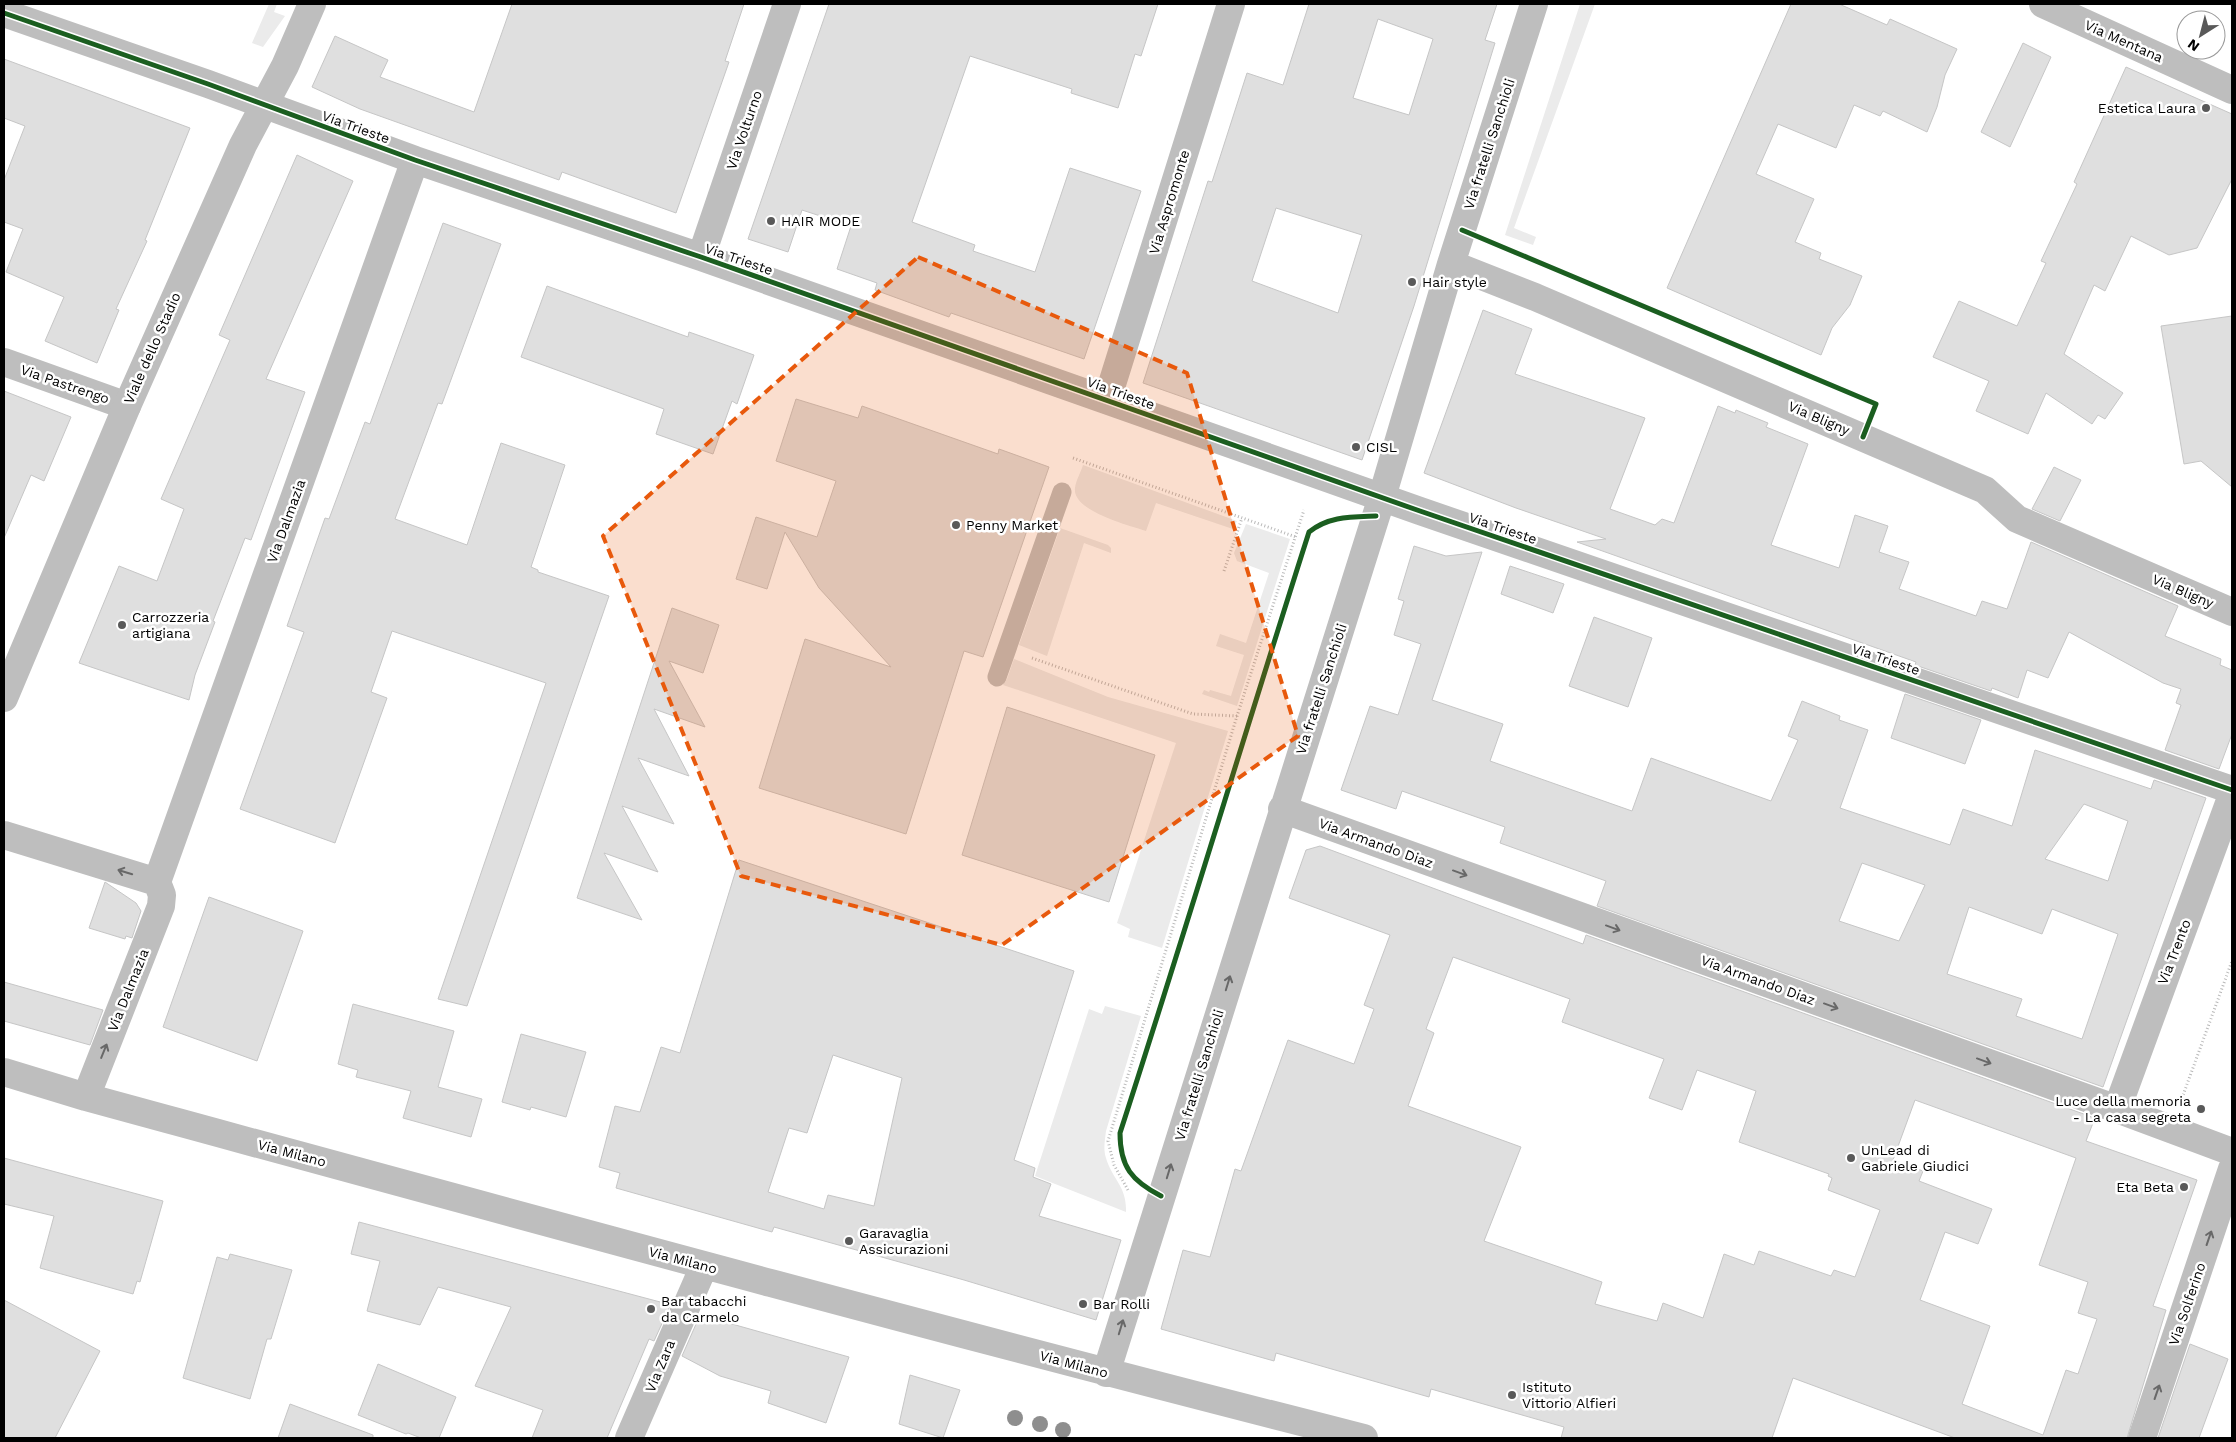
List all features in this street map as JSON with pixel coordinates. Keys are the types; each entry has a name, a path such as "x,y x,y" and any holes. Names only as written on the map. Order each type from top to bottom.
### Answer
{"street":[{"name":"Viale dello Stadio","path":"4,698 127,406 244,145 285,66 312,4"},
{"name":"Via Volturno","path":"701,257 787,4"},
{"name":"Via Aspromonte","path":"1107,400 1231,4"},
{"name":"Via fratelli Sanchioli","path":"1106,1373 1282,809 1382,498 1451,264 1534,4"},
{"name":"Via Mentana","path":"2042,4 2232,90"},
{"name":"Via Trieste","path":"4,13 416,160 701,257 1382,498 2232,790"},
{"name":"Via Dalmazia","path":"86,1096 161,906 162,895 157,882 416,160"},
{"name":"Via Bligny","path":"1451,264 1535,297 1985,490 2017,519 2232,612"},
{"name":"Via Pastrengo","path":"4,362 127,406"},
{"name":"Via Trento","path":"2117,1109 2232,795"},
{"name":"Via Armando Diaz","path":"1282,809 2232,1152"},
{"path":"4,835 157,882"},
{"name":"Via Milano","path":"4,1072 704,1266 1106,1373 1364,1438"},
{"name":"Via Solferino","path":"2142,1438 2232,1169"},
{"name":"Via Zara","path":"629,1438 704,1266"}],"lane":[{"path":"997,677 1062,492"}],"path":[{"path":"1073,458 1296,537"},
{"path":"1130,1194 1114,1165 1108,1141 1237,716 1304,510"},
{"path":"1224,571 1242,518"},
{"path":"1007,649 1194,714 1237,716"},
{"path":"2171,1129 2232,961"}],"highlighted area":[{"path":"918,257 1187,373 1298,736 1002,945 741,876 603,536"}],"shaded area":[{"path":"269,4 277,4 274,12 285,16 263,47 252,43"},
{"path":"1580,4 1595,4 1514,228 1536,237 1533,245 1505,235"},
{"path":"1083,465 1237,521 1233,529 1156,503 1146,531 1115,521 1091,510 1082,504 1076,496 1075,488"},
{"path":"1246,524 1290,539 1237,706 1202,694 1204,690 1209,692 1210,690 1231,696 1244,655 1216,646 1220,634 1246,643 1269,573 1237,561 1234,553"},
{"path":"1060,528 1108,545 1111,548 1111,553 1084,543 1047,656 1019,645"},
{"path":"1014,659 1108,697 1228,731 1162,948 1128,937 1130,929 1117,923 1176,743 1003,685"},
{"path":"1105,1006 1141,1016 1106,1131 1104,1144 1105,1155 1109,1165 1122,1189 1126,1203 1126,1212 1035,1176 1089,1009 1102,1014"}],"building":[{"path":"512,4 744,4 725,61 729,62 676,213 562,172 559,180 360,109 312,87 335,36 388,60 380,77 474,112"},
{"path":"829,4 1158,4 1141,56 1135,54 1118,108 1071,93 1072,89 970,56 912,222 975,245 973,251 1035,272 1070,168 1141,191 1084,359 951,313 949,317 875,290 877,283 837,269 851,226 802,210 788,252 748,239"},
{"path":"1309,4 1497,4 1485,40 1495,43 1414,306 1362,460 1143,383 1208,181 1212,182 1247,73 1283,85","holes":["1378,19 1433,39 1409,115 1353,98","1276,208 1362,235 1338,313 1252,281"]},
{"path":"1791,4 1839,4 1887,25 1890,19 1957,49 1945,75 1937,107 1927,132 1883,111 1880,116 1854,105 1836,148 1778,124 1756,174 1814,199 1795,242 1821,253 1819,259 1862,276 1850,305 1832,328 1821,355 1667,288"},
{"path":"2023,43 2051,57 2010,147 1981,132"},
{"path":"4,59 190,128 145,240 147,241 116,309 119,310 97,363 45,341 64,297 6,272 23,229 4,222 4,180 25,126 4,118"},
{"path":"2126,67 2232,114 2232,179 2197,248 2169,255 2131,236 2105,291 2094,285 2064,354 2123,393 2105,419 2098,415 2092,424 2046,393 2028,434 1976,411 1989,381 1933,357 1959,301 2017,326 2046,263 2041,261 2077,184 2074,182"},
{"path":"297,155 353,181 266,379 305,392 251,540 245,538 213,621 215,622 195,675 189,700 79,663 119,566 157,581 184,509 161,499 230,340 219,335"},
{"path":"443,223 501,244 442,404 438,403 395,519 467,545 501,443 565,465 531,567 538,570 538,572 609,596 467,1006 438,999 546,683 392,631 371,692 387,698 335,843 240,809 304,632 287,626 325,518 329,519 365,422 370,424"},
{"path":"547,286 688,337 689,332 754,355 737,404 732,401 713,454 656,434 664,409 521,357"},
{"path":"1483,310 1532,329 1515,374 1645,418 1610,509 1655,525 1662,519 1674,523 1718,406 1735,413 1736,410 1768,423 1766,427 1808,444 1771,545 1839,568 1855,515 1888,526 1879,552 1909,562 1899,589 1976,616 1982,601 2007,609 2031,542 2178,606 2165,636 2221,659 2220,665 2232,670 2232,734 2219,769 2165,750 2181,705 2176,703 2181,689 2163,683 2069,632 2048,678 2027,670 2018,698 1992,688 1991,691 1915,665 1916,662 1577,542 1606,539 1516,508 1424,473"},
{"path":"2232,316 2232,487 2201,461 2184,464 2161,326"},
{"path":"4,391 71,417 44,481 31,475 4,538"},
{"path":"796,399 858,418 862,406 998,454 999,449 1049,467 983,657 964,651 906,834 759,788 805,639 891,667 819,588 785,532 767,589 736,579 756,517 817,537 836,481 776,461"},
{"path":"2054,467 2081,480 2060,521 2032,509"},
{"path":"1414,546 1446,556 1482,552 1432,700 1503,724 1490,761 1632,811 1651,758 1771,801 1798,740 1788,736 1802,701 1840,716 1839,720 1868,730 1840,808 1950,845 1963,809 2012,826 2035,750 2151,789 2154,780 2206,798 2103,1087 1597,906 1606,881 1500,843 1505,827 1402,791 1396,809 1341,790 1370,706 1398,715 1421,644 1394,635 1404,601 1398,599","holes":["2084,804 2128,821 2108,881 2045,859","1862,863 1925,885 1899,941 1839,921","1969,907 2042,934 2052,909 2118,934 2082,1039 2016,1016 2022,999 1947,974"]},
{"path":"1510,566 1564,584 1553,613 1501,594"},
{"path":"672,608 719,625 703,673 669,661 705,727 654,709 689,776 638,758 674,824 622,806 658,872 604,853 642,920 577,898"},
{"path":"1594,617 1652,638 1628,707 1569,686"},
{"path":"1905,694 1981,720 1965,764 1891,738"},
{"path":"1007,707 1155,755 1109,902 962,855"},
{"path":"1320,846 1583,944 1586,935 2092,1117 2090,1122 2093,1123 2086,1141 2197,1180 2153,1306 2166,1310 2127,1438 1955,1438 1793,1378 1772,1438 1561,1438 1564,1427 1431,1389 1429,1397 1276,1353 1274,1361 1161,1329 1183,1250 1210,1257 1235,1169 1241,1171 1288,1040 1354,1064 1374,1009 1364,1005 1390,935 1289,898 1306,850","holes":["1453,957 1570,999 1562,1022 1664,1059 1649,1098 1682,1110 1697,1070 1756,1091 1739,1142 1829,1174 1828,1176 1832,1178 1828,1190 1880,1210 1855,1277 1834,1270 1831,1276 1759,1251 1754,1265 1724,1254 1703,1318 1663,1303 1657,1321 1595,1304 1602,1282 1484,1241 1521,1147 1408,1106 1434,1033 1426,1029","1915,1100 2076,1158 2039,1265 2088,1282 2078,1313 2097,1319 2078,1374 2066,1370 2043,1435 1962,1404 1990,1326 1920,1300 1945,1232 1978,1244 1992,1209 1919,1181 1923,1171 1893,1160"]},
{"path":"739,860 1074,971 1014,1160 1035,1168 1033,1177 1051,1184 1039,1216 1121,1240 1096,1320 964,1280 774,1227 772,1232 616,1188 620,1173 599,1167 615,1106 640,1112 661,1047 680,1053","holes":["833,1055 902,1078 874,1206 828,1195 824,1209 768,1192 789,1128 807,1133"]},
{"path":"105,882 136,903 141,911 132,938 126,936 125,939 89,928"},
{"path":"209,897 303,931 257,1061 163,1027"},
{"path":"4,982 103,1010 90,1045 4,1021"},
{"path":"353,1004 454,1031 438,1087 482,1099 471,1137 403,1118 411,1091 356,1077 358,1070 338,1064"},
{"path":"521,1034 586,1052 566,1117 531,1107 530,1110 502,1102"},
{"path":"4,1158 163,1201 140,1282 137,1281 133,1294 40,1268 54,1216 4,1204"},
{"path":"359,1222 670,1306 654,1341 649,1339 607,1438 532,1438 543,1410 475,1386 511,1307 438,1287 420,1325 367,1311 380,1261 351,1254"},
{"path":"230,1254 292,1270 271,1339 267,1339 250,1399 183,1378 217,1257 228,1260"},
{"path":"4,1300 100,1351 55,1438 4,1438"},
{"path":"700,1315 849,1357 826,1423 768,1403 771,1391 720,1376 682,1356"},
{"path":"2190,1344 2228,1359 2199,1438 2158,1438"},
{"path":"378,1364 456,1397 439,1438 421,1438 406,1434 358,1415"},
{"path":"910,1375 960,1390 943,1438 899,1424"},
{"path":"290,1404 373,1435 373,1438 278,1438"}],"cycle path":[{"path":"4,13 208,84 415,160 701,257 1420,511 2232,790"},
{"path":"1462,230 1876,404 1863,437"},
{"path":"1161,1196 1142,1185 1130,1172 1122,1155 1120,1133 1285,607 1309,532 1332,520 1376,516"}],"place":[{"name":"Estetica Laura","path":"2206,108"},
{"name":"HAIR MODE","path":"771,221"},
{"name":"Hair style","path":"1412,282"},
{"name":"CISL","path":"1356,447"},
{"name":"Penny Market","path":"956,525"},
{"name":"Carrozzeria artigiana","path":"122,625"},
{"name":"Luce della memoria - La casa segreta","path":"2201,1109"},
{"name":"UnLead di Gabriele Giudici","path":"1851,1158"},
{"name":"Eta Beta","path":"2184,1187"},
{"name":"Garavaglia Assicurazioni","path":"849,1241"},
{"name":"Bar Rolli","path":"1083,1304"},
{"name":"Bar tabacchi da Carmelo","path":"651,1309"},
{"name":"Istituto Vittorio Alfieri","path":"1512,1395"}]}
